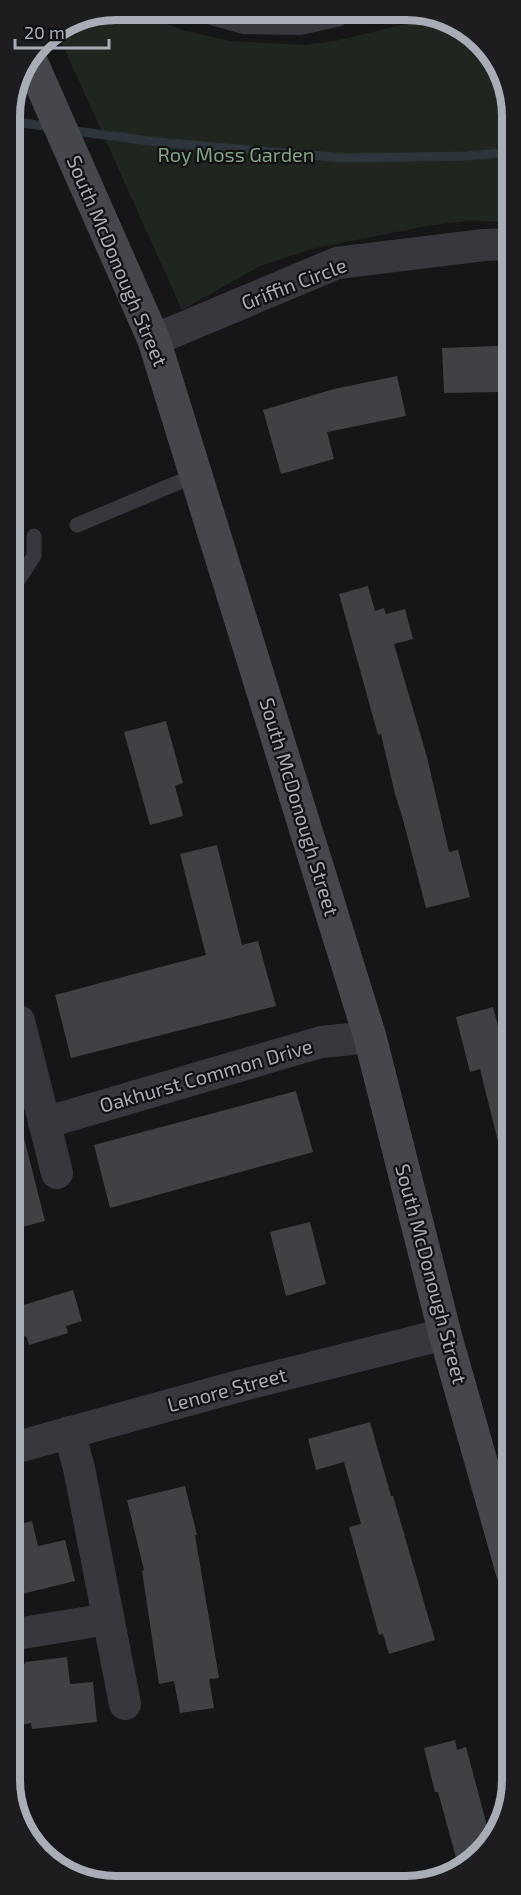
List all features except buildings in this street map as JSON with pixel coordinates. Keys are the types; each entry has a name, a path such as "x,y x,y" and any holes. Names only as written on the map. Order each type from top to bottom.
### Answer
{"street":[{"name":"South McDonough Street","path":"34,67 153,340 370,1037 445,1334 501,1533"},
{"name":"Griffin Circle","path":"153,340 337,263 502,244"},
{"path":"20,1026 57,1173"},
{"name":"Oakhurst Common Drive","path":"44,1122 321,1042 370,1037"},
{"name":"Lenore Street","path":"20,1446 239,1386 445,1334"},
{"path":"69,1432 79,1468 125,1704"},
{"path":"20,1633 108,1619"}],"lane":[{"path":"76,525 196,475"},
{"path":"20,577 34,556 34,536"}],"green space":[{"name":"Roy Moss Garden","path":"155,20 183,30 230,41 305,45 335,41 419,21 453,32 478,52 494,79 501,103 502,222 467,221 427,226 311,249 258,267 182,310 60,38 79,27 97,21"}],"waterway":[{"path":"20,123 52,127"},
{"path":"68,130 157,142 344,158 468,156 502,153"}]}
